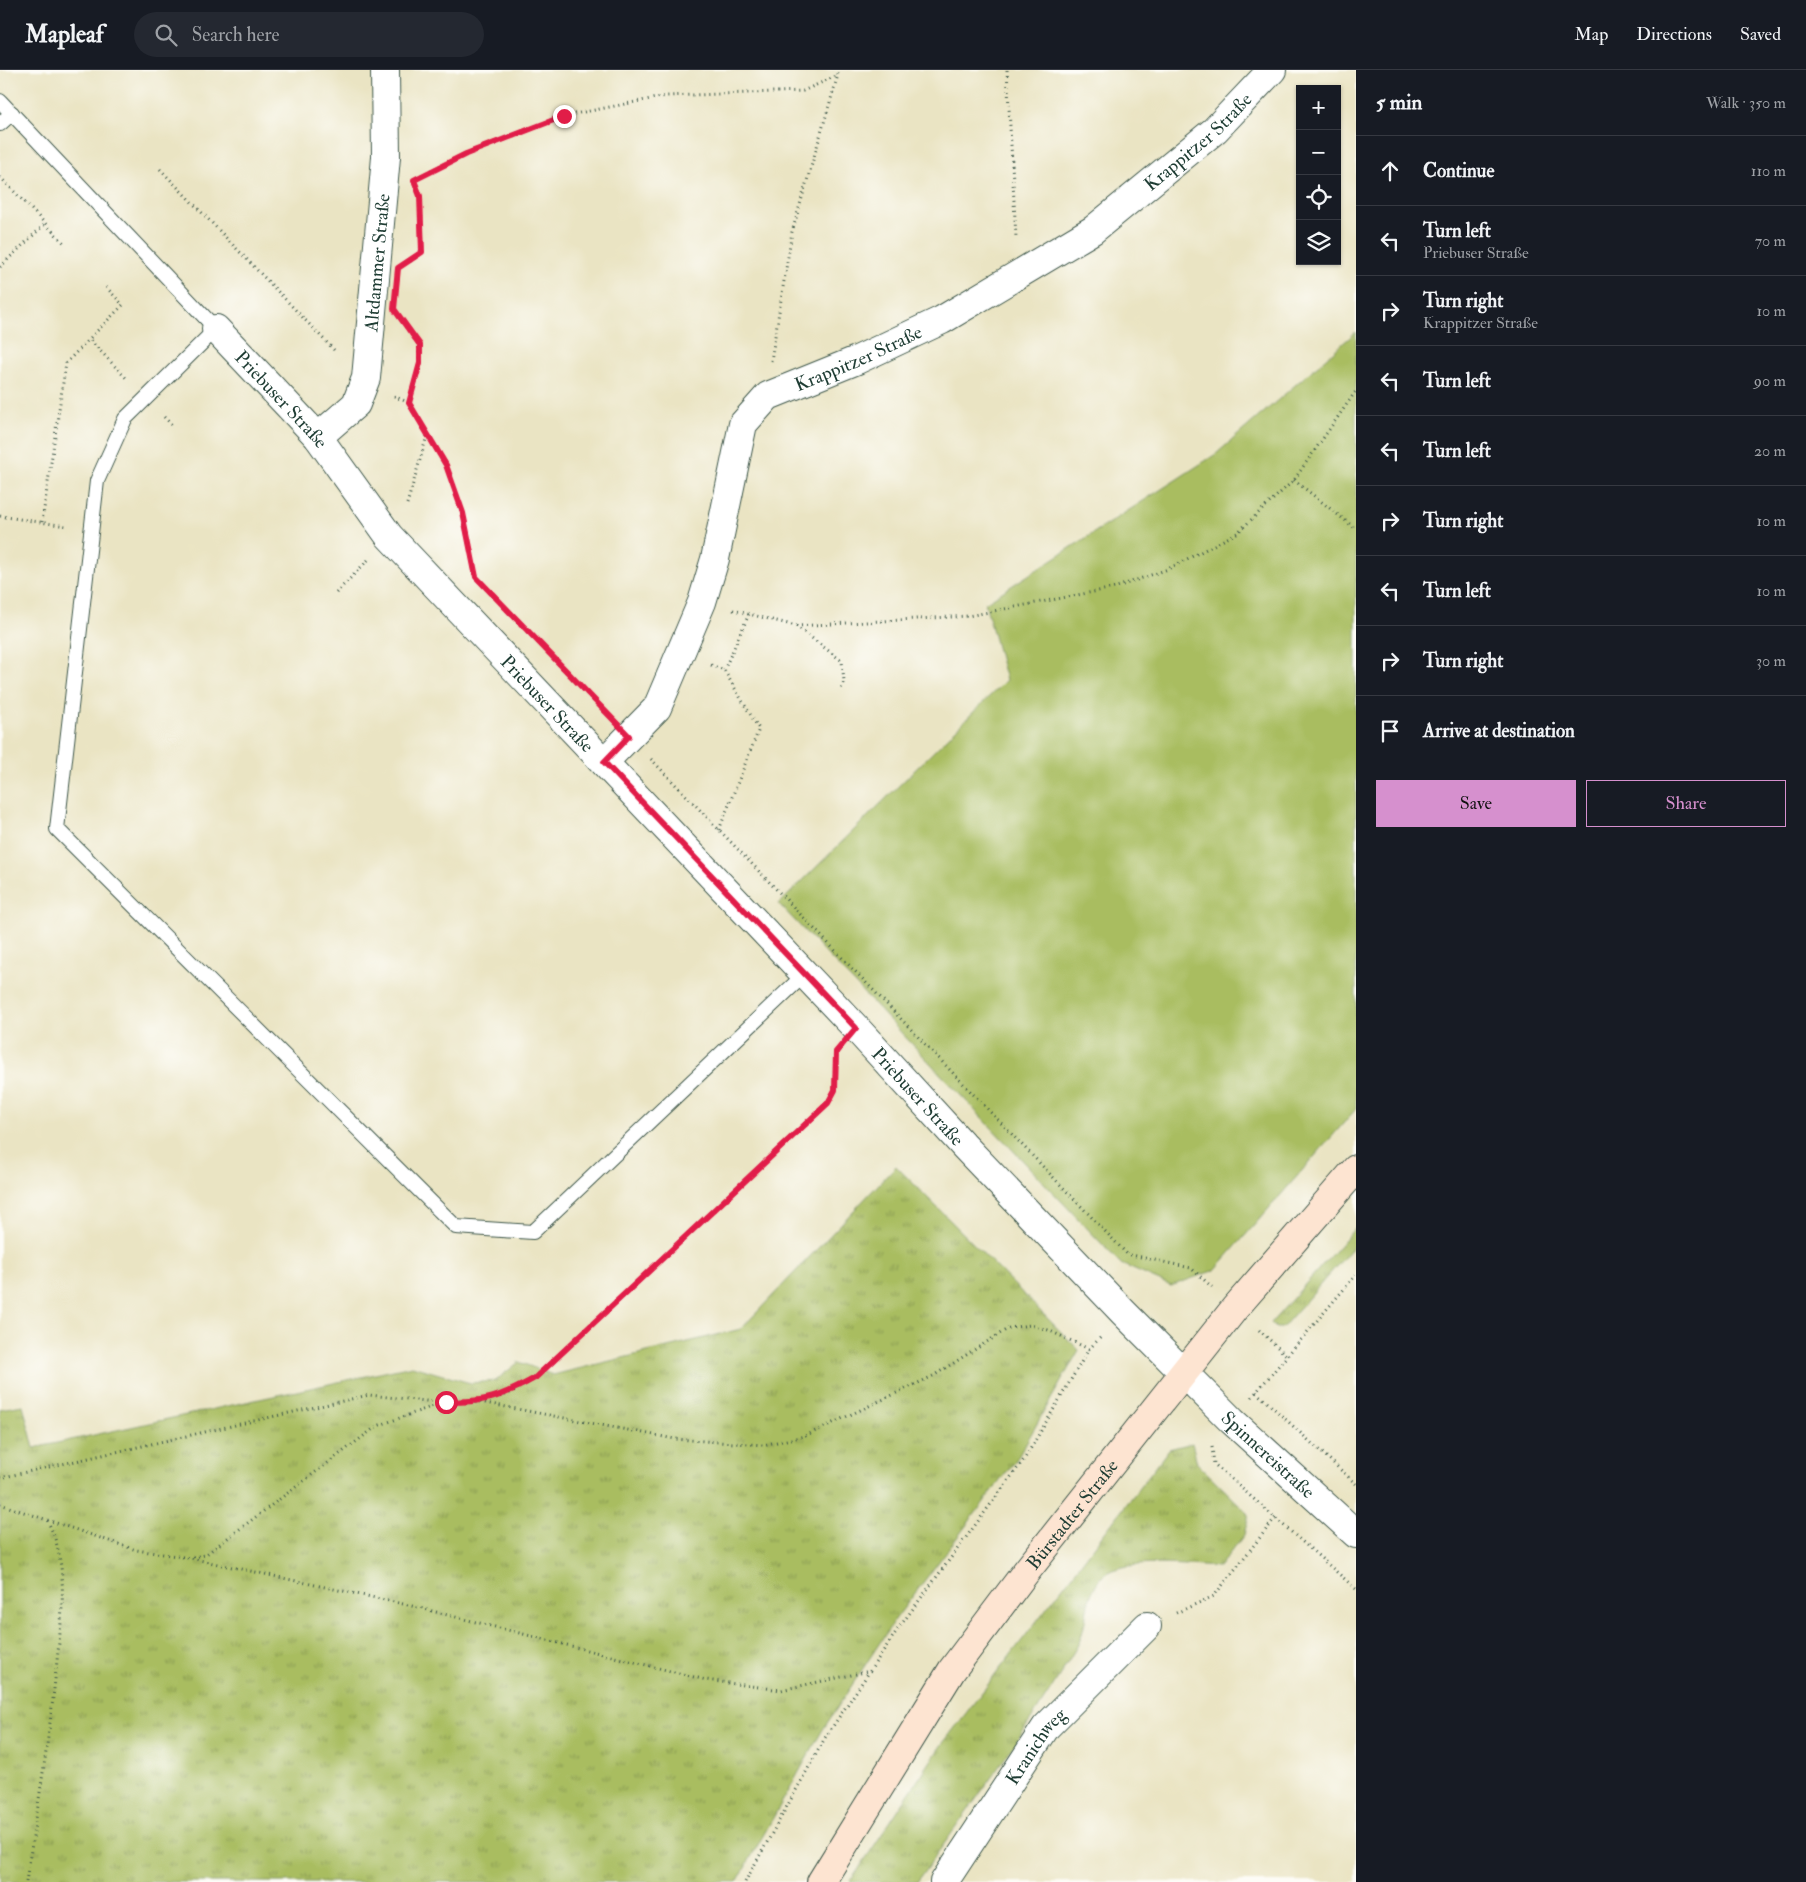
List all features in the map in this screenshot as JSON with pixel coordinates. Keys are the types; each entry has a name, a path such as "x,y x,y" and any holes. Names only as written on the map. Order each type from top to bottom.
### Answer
{"main road":[{"name":"Bürstadter Straße","path":"821,1882 952,1670 1025,1572 1235,1308 1356,1169"}],"street":[{"name":"Altdammer Straße","path":"318,437 356,404 366,378 386,157 385,70"},
{"name":"Krappitzer Straße","path":"604,762 657,708 702,602 715,559 744,424 768,396 857,360 942,320 1019,276 1093,230 1215,130 1272,70"},
{"name":"Priebuser Straße","path":"216,328 318,437 389,536 856,1028 965,1147 1124,1313 1184,1372"},
{"name":"Spinnereistraße","path":"1184,1372 1232,1421 1356,1534"},
{"name":"Kranichweg","path":"944,1882 1046,1727 1147,1626"}],"lane":[{"path":"0,101 216,328 125,419 97,481 57,829 456,1227 533,1232 805,974"},
{"path":"0,124 12,113"}],"path":[{"path":"768,396 768,378 792,232 838,75 837,70"},
{"path":"1007,70 1019,276"},
{"path":"406,263 422,252 420,196 414,180 466,154 564,116 616,104 666,96 803,90 838,75"},
{"path":"160,170 348,365 380,389 409,403 446,465 463,513 476,577 1127,1254 1191,1268 1286,1355"},
{"path":"0,177 66,245"},
{"path":"0,267 46,223"},
{"path":"42,522 66,363 123,305 106,286"},
{"path":"399,316 420,345 420,363 409,403"},
{"path":"89,339 174,427"},
{"path":"702,602 796,626 968,616 1114,588 1168,568 1237,533 1294,480 1356,391"},
{"path":"1294,480 1356,529"},
{"path":"0,516 91,530"},
{"path":"724,670 749,614"},
{"path":"796,626 842,661 844,681 840,692"},
{"path":"682,652 724,670 759,729 719,830"},
{"path":"479,1402 508,1394 535,1378 828,1103 835,1090 836,1052 856,1028"},
{"path":"1356,1275 1286,1355 1211,1449 1214,1464 1356,1589"},
{"path":"745,1882 825,1738 898,1629 1025,1458 1089,1349 1124,1313"},
{"path":"0,1478 369,1395 446,1402 479,1402 675,1439 763,1445 805,1436 933,1376 1009,1328 1030,1326 1048,1330 1089,1349"},
{"path":"1256,1392 1356,1484"},
{"path":"190,1558 205,1554 377,1426 446,1402"},
{"path":"0,1504 136,1550 190,1558 408,1605 706,1680 781,1690 870,1671"},
{"path":"1147,1626 1214,1596 1276,1517"},
{"path":"26,1882 50,1737 64,1596 56,1536 47,1519"}],"green space":[{"path":"1356,332 1356,1109 1215,1270 1171,1286 1121,1264 779,904 1006,680 985,603 1216,454"},
{"path":"896,1166 1079,1350 1018,1457 894,1621 822,1731 737,1882 0,1882 0,1409 23,1405 34,1448 412,1366 470,1383 495,1381 519,1362 553,1375 741,1329"},
{"path":"1356,1227 1356,1244 1282,1328 1276,1328 1271,1323"},
{"path":"1192,1443 1197,1463 1249,1514 1244,1535 1219,1567 1159,1564 1126,1566 1104,1575 1092,1592 1083,1630 1076,1648 1058,1678 999,1766 917,1882 850,1882 940,1747 1169,1449"}],"route":[{"path":"446,1402 479,1402 508,1394 535,1378 828,1103 835,1090 837,1077 836,1052 856,1028 604,762 629,736 476,577 463,513 446,465 409,403 420,363 420,345 394,309 398,268 422,252 420,196 414,180 512,134 564,116"}]}
